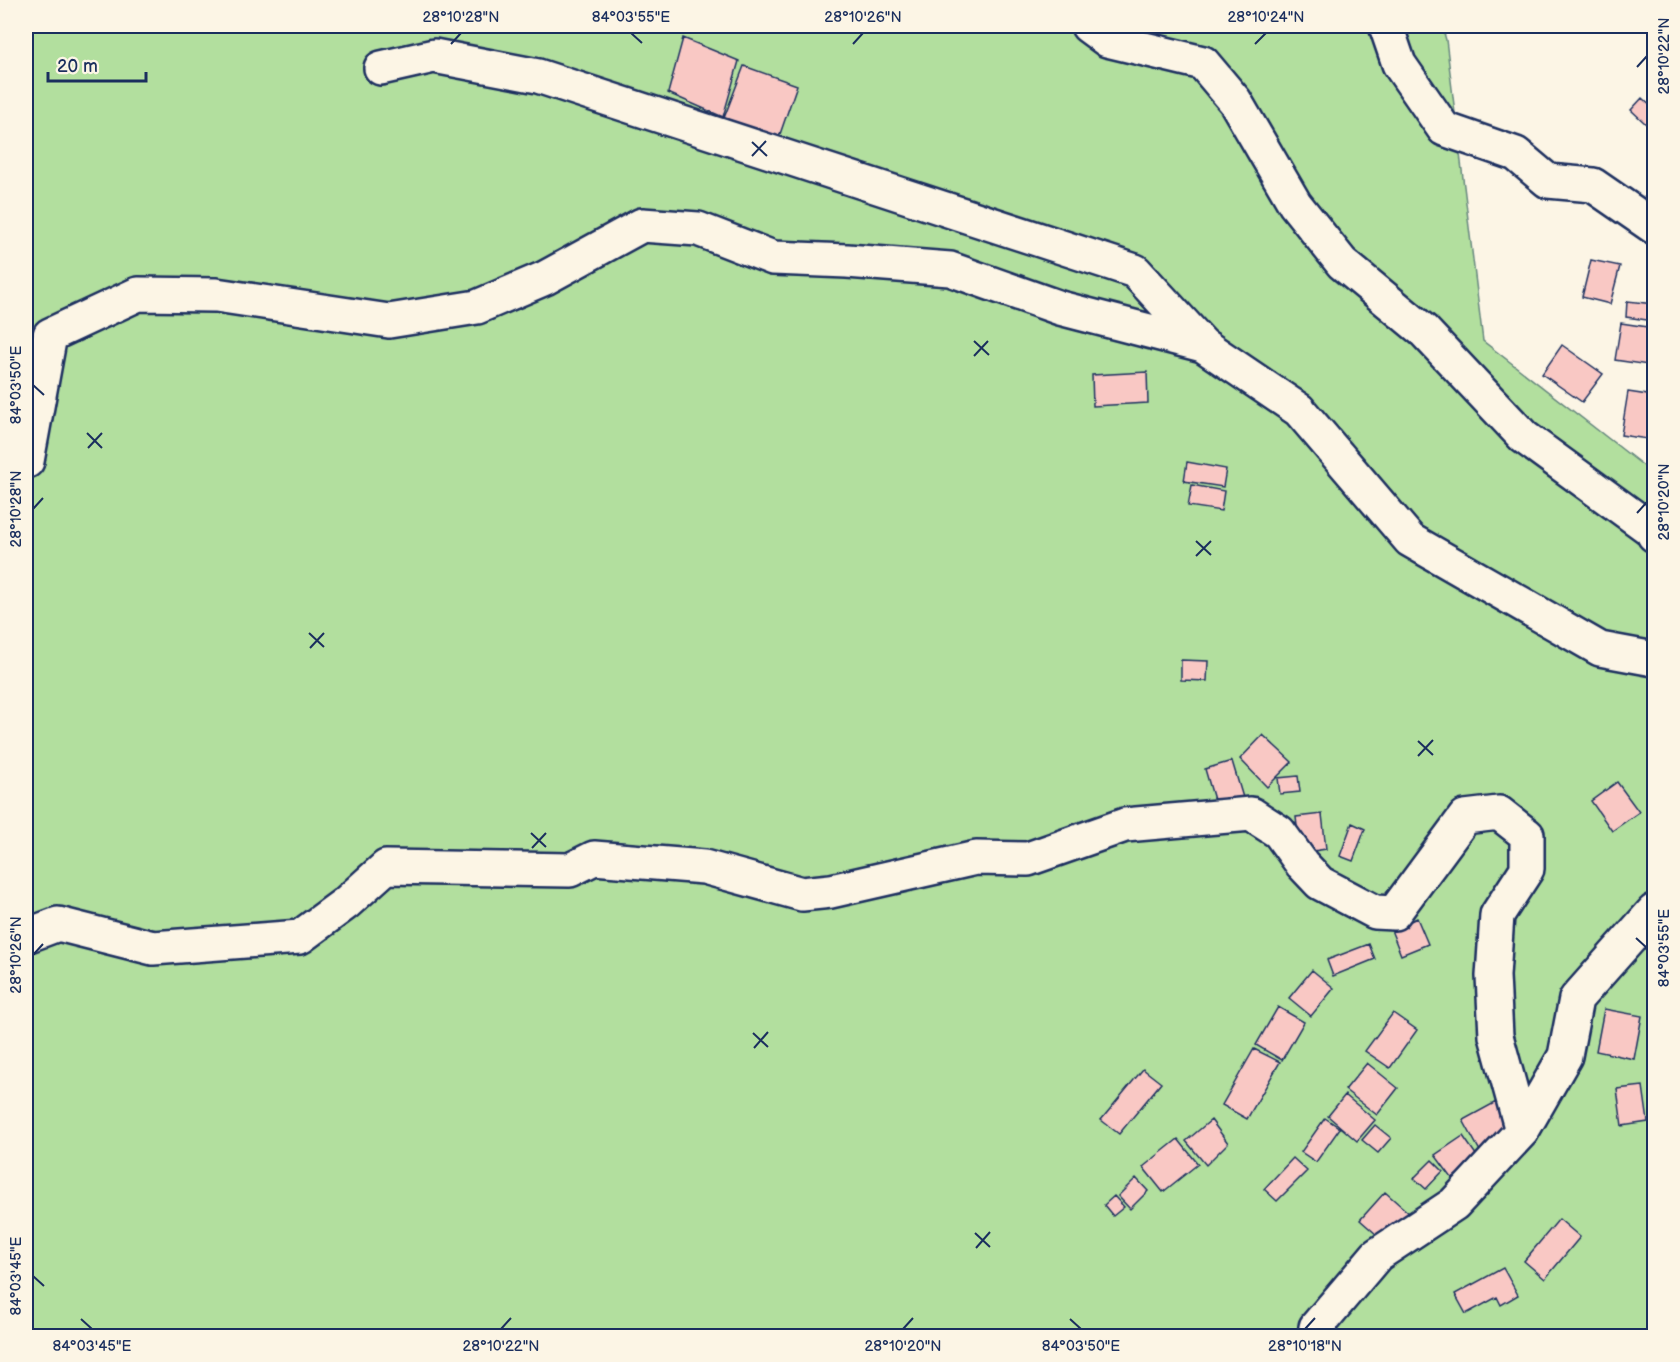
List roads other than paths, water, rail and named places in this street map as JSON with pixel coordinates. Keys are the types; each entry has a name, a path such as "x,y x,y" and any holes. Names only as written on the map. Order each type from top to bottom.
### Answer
{"street":[{"path":"1088,26 1107,40 1203,63 1235,101 1294,204 1342,262 1424,331 1524,437 1654,532"},
{"path":"1386,26 1399,64 1444,129 1516,154 1548,181 1593,185 1654,227"},
{"path":"381,68 434,56 538,76 1135,271 1203,345 1299,410 1410,540 1600,649 1654,659"},
{"path":"26,461 51,335 138,294 216,295 389,321 477,307 545,278 642,225 698,229 773,258 950,269 1060,308 1203,345"},
{"path":"26,936 58,924 153,948 300,937 346,903 386,867 570,870 594,858 704,867 802,894 831,891 976,858 1028,859 1125,825 1251,814 1279,832 1302,864 1320,883 1375,912 1394,913 1465,817 1499,813 1527,835 1527,869 1497,915 1493,976 1496,1036 1522,1131"},
{"path":"1315,1336 1316,1327 1377,1255 1454,1204 1522,1131 1565,1056 1576,999 1654,911"}]}
